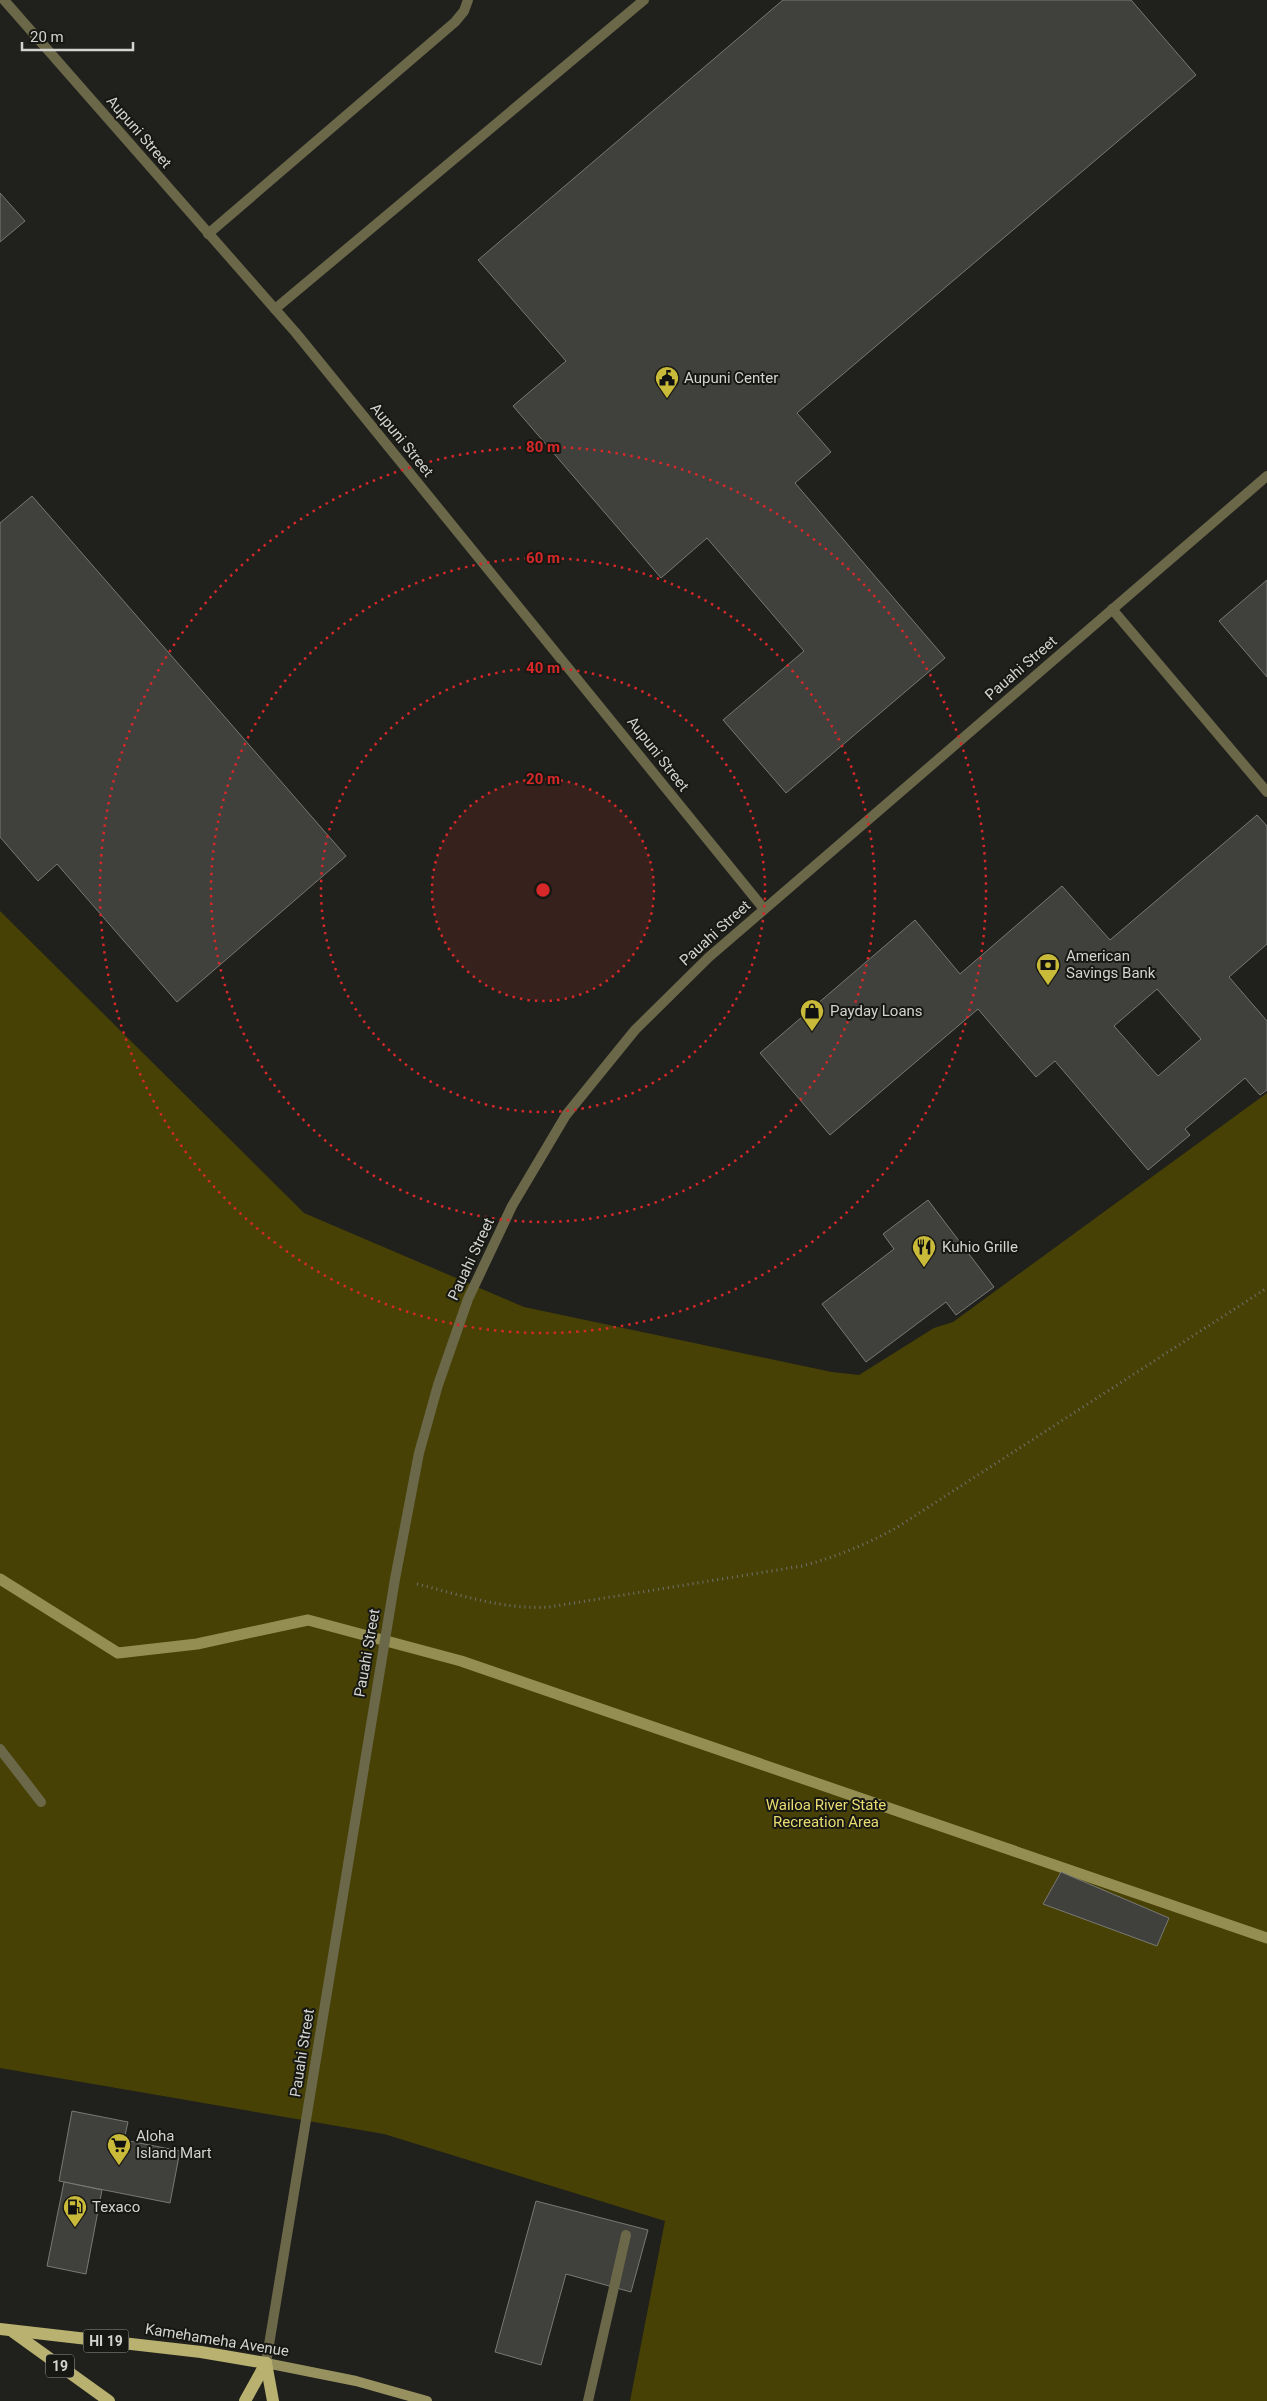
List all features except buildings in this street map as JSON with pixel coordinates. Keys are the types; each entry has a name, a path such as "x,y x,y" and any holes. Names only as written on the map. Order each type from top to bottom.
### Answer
{"main road":[{"name":"Kamehameha Avenue","path":"5,2330 201,2352 356,2381 427,2401"},
{"name":"19","path":"5,2330 109,2401"},
{"path":"245,2401 266,2363"},
{"path":"266,2363 273,2401"}],"street":[{"name":"Aupuni Street","path":"4,0 275,309 611,718 764,909"},
{"path":"208,234 455,22 464,11 468,0"},
{"path":"275,309 644,0"},
{"name":"Pauahi Street","path":"266,2363 368,1737 395,1578 419,1453 438,1385 468,1299 512,1206 566,1115 618,1049 662,1002 764,909 1267,476"},
{"path":"1112,609 1267,792"},
{"path":"0,1749 41,1802"},
{"path":"588,2401 626,2235"}],"path":[{"path":"395,1578 504,1606 525,1609 549,1607 783,1569 827,1560 865,1545 896,1528 1267,1288"}],"green space":[{"name":"Wailoa River State Recreation Area","path":"0,911 304,1213 524,1307 832,1372 859,1375 934,1328 953,1322 1267,1093 1267,2401 630,2401 665,2221 384,2134 0,2068"}],"waterway":[{"path":"0,1579 118,1653 197,1644 308,1620 461,1661 1267,1938"}],"place":[{"name":"Aupuni Center","path":"667,399"},
{"name":"American Savings Bank","path":"1048,986"},
{"name":"Payday Loans","path":"812,1032"},
{"name":"Kuhio Grille","path":"924,1268"},
{"name":"Aloha Island Mart","path":"119,2166"},
{"name":"Texaco","path":"75,2228"}]}
